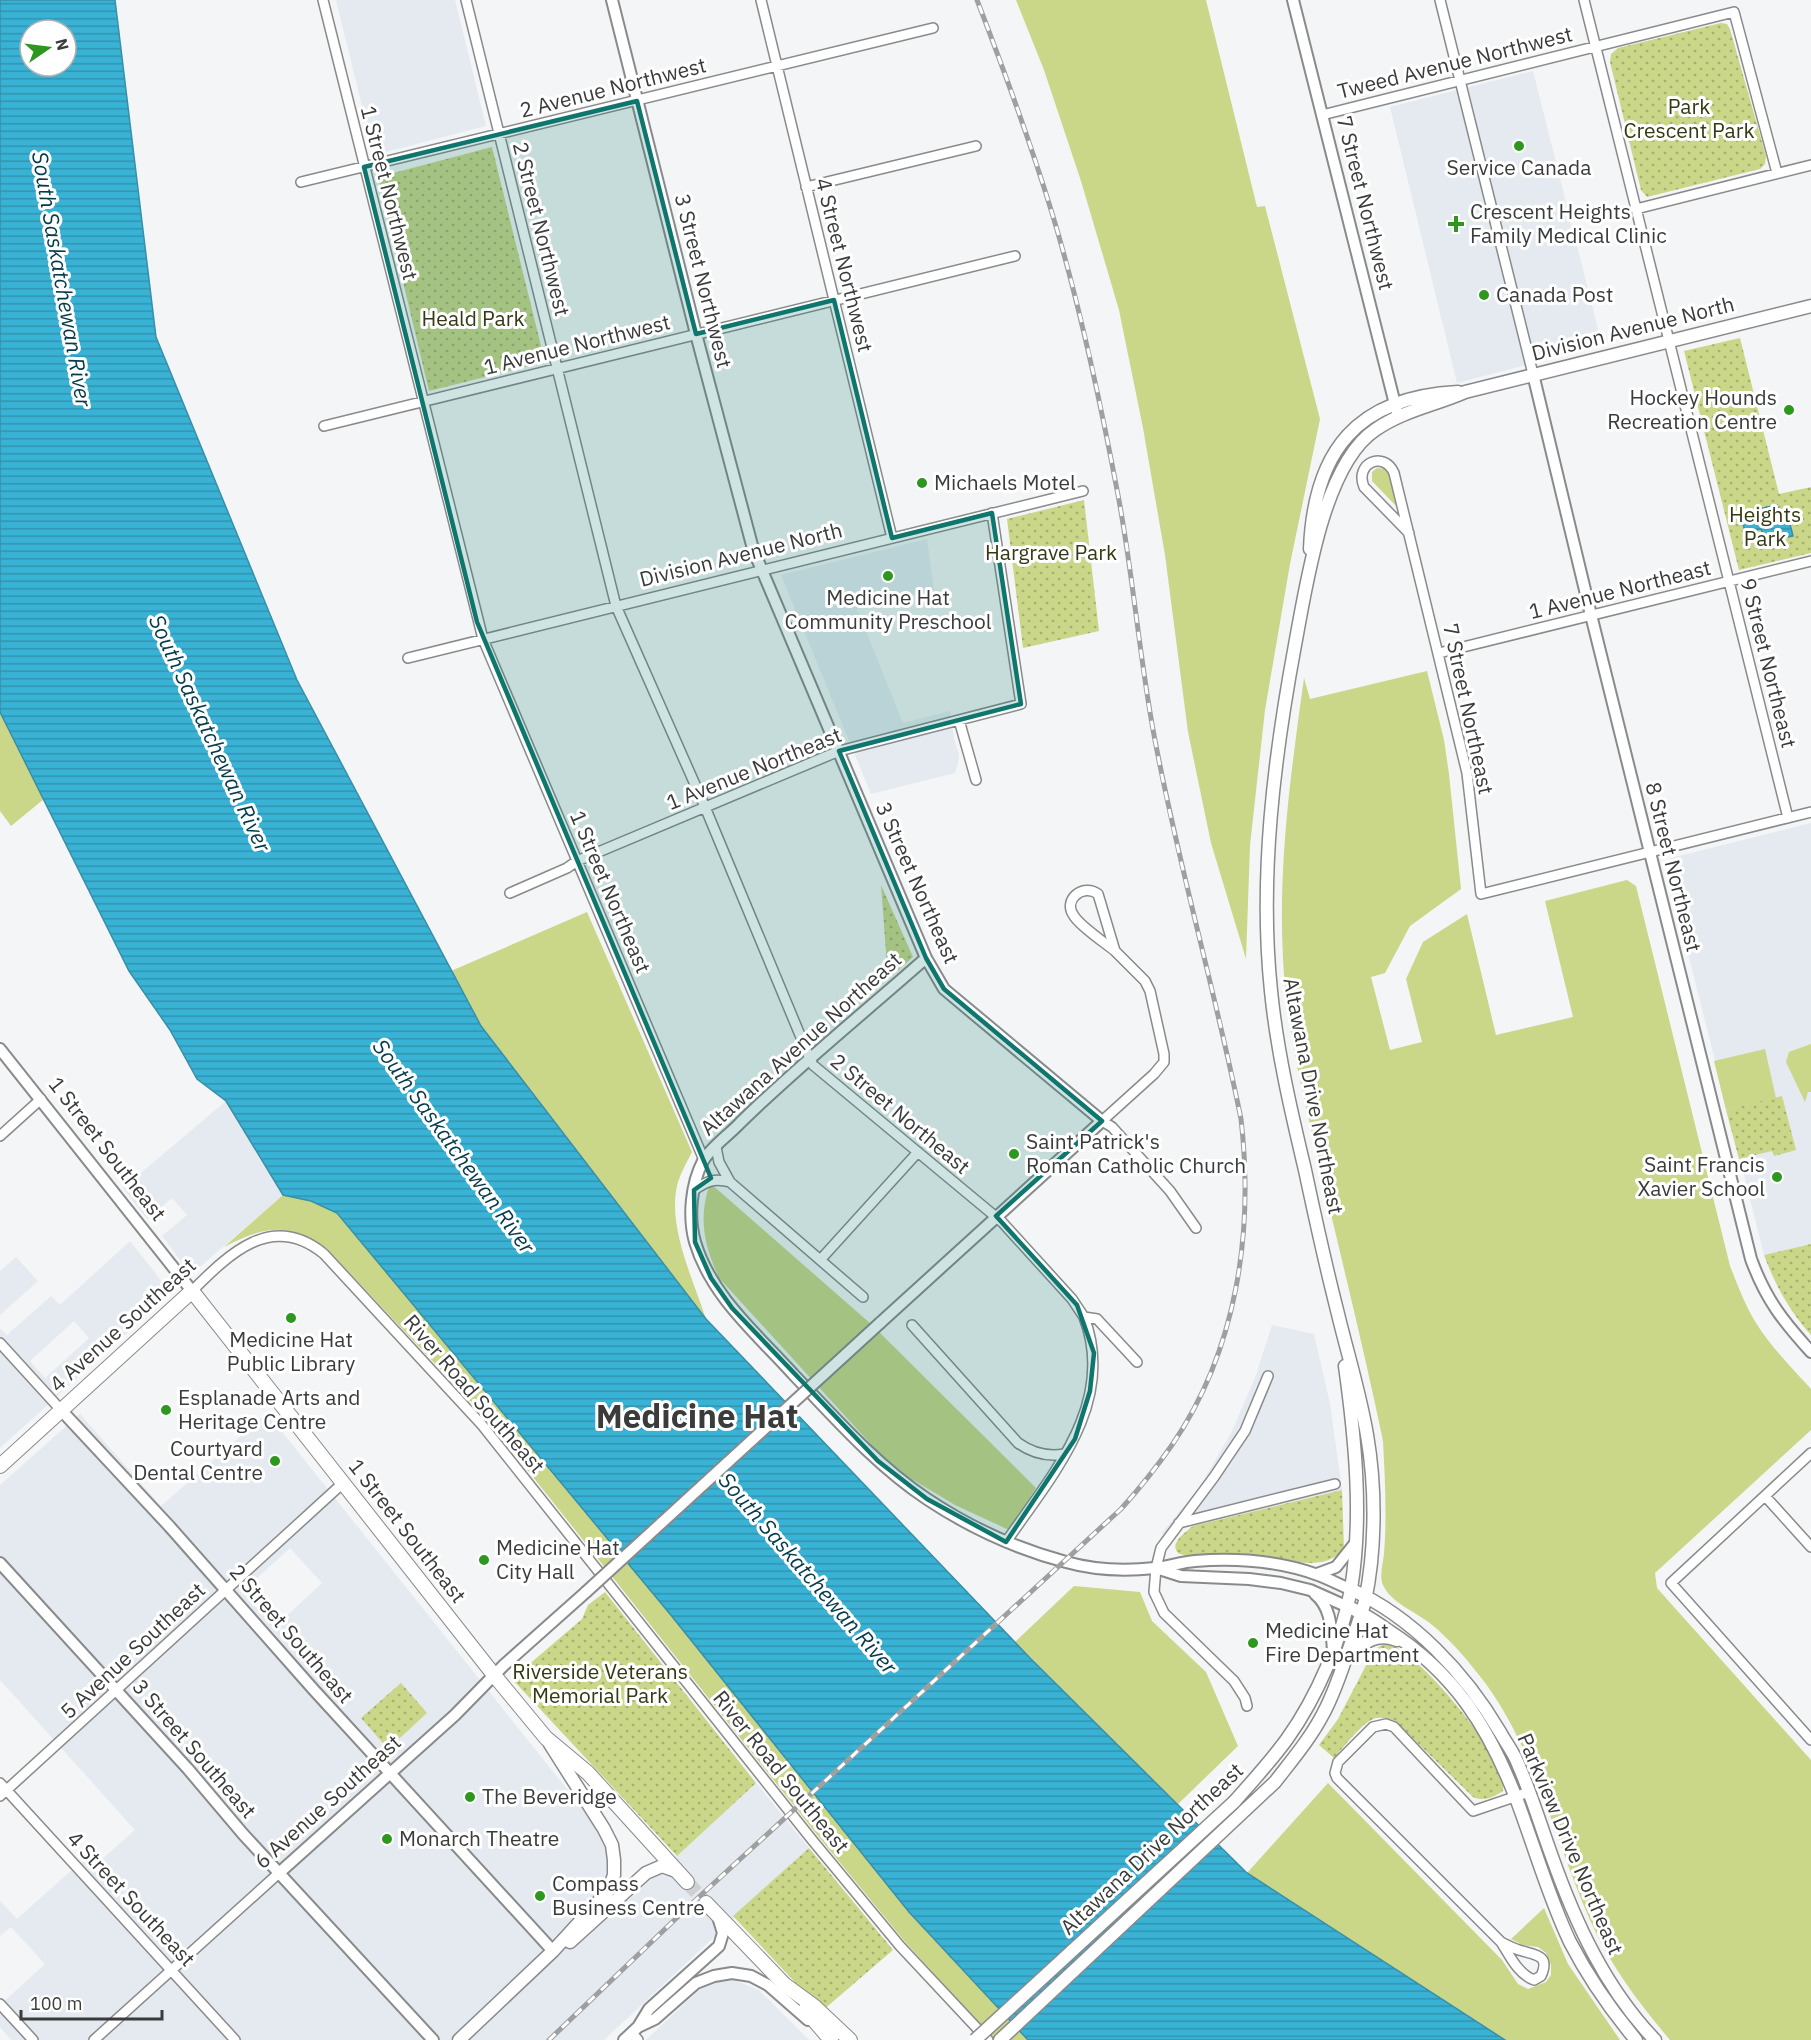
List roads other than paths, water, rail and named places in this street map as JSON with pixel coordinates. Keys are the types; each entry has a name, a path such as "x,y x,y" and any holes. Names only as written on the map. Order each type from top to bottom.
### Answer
{"main road":[{"name":"Division Avenue North","path":"1375,430 1398,417 1465,392 1810,310"},
{"name":"Division Avenue North","path":"1367,418 1395,404 1435,393 1465,392"},
{"name":"Altawana Drive Northeast","path":"1310,569 1314,508 1323,477 1343,440 1367,418"},
{"name":"Altawana Drive Northeast","path":"1000,2040 1275,1782 1302,1748 1324,1714 1346,1658 1366,1596 1373,1535 1368,1439 1360,1396 1336,1308 1276,1029 1268,957 1267,881 1276,778 1291,668 1310,569 1337,479 1352,452 1375,430"},
{"name":"4 Avenue Southeast","path":"0,1466 192,1291"},
{"name":"1 Street Southeast","path":"192,1291 546,1738 588,1773 687,1882"},
{"name":"Altawana Drive Northeast","path":"975,2040 1234,1802 1287,1739 1322,1677 1346,1606 1356,1542 1353,1440 1336,1308"},
{"name":"Parkview Drive Northeast","path":"1350,1589 1366,1596 1441,1653 1466,1680 1490,1715 1518,1762 1568,1898 1587,1941 1605,1975 1625,2004 1655,2040"},
{"name":"Parkview Drive Northeast","path":"1346,1606 1362,1612 1409,1644 1441,1671 1462,1695 1483,1727 1516,1796 1558,1914 1571,1943 1592,1980 1636,2040"},
{"path":"1346,1658 1374,1637 1386,1636 1409,1644"},
{"path":"459,2040 553,1952 608,1891 614,1875 612,1845 546,1738"},
{"path":"553,1952 574,1940 651,1869 662,1866 676,1871"},
{"path":"706,1903 785,1985 815,2007 850,2040"},
{"path":"785,1985 830,2039"}],"street":[{"name":"1 Street Northwest","path":"323,0 483,639"},
{"name":"2 Street Northwest","path":"466,0 616,606"},
{"name":"3 Street Northwest","path":"612,0 747,531 761,570"},
{"name":"4 Street Northwest","path":"760,0 892,538"},
{"name":"7 Street Northwest","path":"1293,0 1398,417"},
{"path":"1440,0 1533,374"},
{"name":"9 Street Northeast","path":"1584,0 1788,818"},
{"name":"Tweed Avenue Northwest","path":"1322,116 1734,12 1777,173"},
{"name":"2 Avenue Northwest","path":"301,182 933,28"},
{"path":"806,187 976,146"},
{"path":"1636,209 1811,165"},
{"name":"1 Avenue Northwest","path":"324,426 1015,256"},
{"name":"8 Street Northeast","path":"1533,374 1751,1259 1769,1302 1811,1352"},
{"name":"7 Street Northeast","path":"1409,533 1364,487 1362,477 1365,467 1369,464 1378,461 1392,468 1409,533 1467,773 1481,894 1650,852"},
{"name":"Division Avenue North","path":"408,658 1083,491"},
{"name":"1 Avenue Northeast","path":"510,893 578,861 839,751 1021,704 992,513"},
{"name":"1 Avenue Northeast","path":"1438,653 1811,561"},
{"name":"3 Street Northeast","path":"761,570 926,958 944,990 1112,1127 1170,1191 1196,1228"},
{"name":"2 Street Northeast","path":"616,606 705,807 813,1065 996,1217 1072,1299 1084,1317 1097,1319 1137,1362"},
{"name":"1 Street Northeast","path":"483,639 704,1160"},
{"path":"959,720 976,780"},
{"path":"1650,852 1811,812"},
{"path":"1102,1121 1164,1062 1150,991 1145,981 1115,951 1074,917 1070,908 1071,902 1079,892 1086,889 1098,894 1115,951"},
{"name":"Altawana Avenue Northeast","path":"704,1160 758,1106 926,958"},
{"name":"1 Street Southeast","path":"0,1049 192,1291"},
{"path":"0,1136 41,1099"},
{"name":"6 Avenue Southeast","path":"94,2040 455,1715 494,1675 1102,1121"},
{"path":"716,1147 719,1162 730,1182 863,1297"},
{"path":"821,1259 918,1152"},
{"name":"Parkview Drive Northeast","path":"704,1160 694,1190 692,1212 695,1242 711,1278 732,1308 849,1433 878,1461 927,1499 1006,1542 1069,1563 1110,1569 1156,1568 1180,1562 1247,1561 1284,1566 1317,1574 1350,1589"},
{"path":"694,1190 708,1181 730,1182"},
{"name":"4 Avenue Southeast","path":"192,1291 219,1265 247,1244 259,1239 285,1236"},
{"name":"River Road Southeast","path":"285,1236 314,1245 324,1254 482,1425 813,1841 900,1946 988,2040"},
{"path":"1006,1542 1055,1471 1064,1454 1071,1447 1078,1430 1092,1380 1094,1353 1084,1317"},
{"path":"912,1325 1018,1443 1035,1453 1055,1456 1064,1454"},
{"name":"2 Street Southeast","path":"0,1343 226,1589 313,1689 553,1952"},
{"path":"1247,1706 1245,1698 1234,1681 1164,1613 1154,1592 1161,1548 1245,1431 1268,1376"},
{"path":"1811,1453 1671,1583 1811,1740"},
{"name":"5 Avenue Southeast","path":"2,1790 116,1690 343,1482"},
{"path":"1179,1523 1335,1484"},
{"path":"1765,1496 1811,1547"},
{"path":"1317,1574 1336,1567 1356,1542"},
{"name":"3 Street Southeast","path":"0,1563 279,1873 434,2040"},
{"name":"Parkview Drive Northeast","path":"1156,1568 1181,1576 1281,1583 1310,1590 1346,1606"},
{"path":"1310,1590 1326,1608 1330,1621 1333,1650"},
{"path":"1501,1942 1520,1951 1535,1953 1542,1960 1545,1969 1542,1977 1534,1980 1519,1970 1501,1942 1337,1778 1335,1768 1338,1762 1373,1727 1386,1724 1394,1727 1473,1811 1529,1792"},
{"name":"4 Street Southeast","path":"2,1790 235,2040"},
{"path":"633,2035 649,2009 719,1946 723,1933 718,1917"},
{"path":"633,2035 696,1983 714,1976 732,1973 751,1976 768,1985 830,2039"},
{"path":"0,2004 33,2040"}],"water":[{"name":"South Saskatchewan River","path":"0,0 115,0 156,337 297,680 481,1026 706,1319 1031,1659 1176,1803 1247,1873 1505,2040 1028,2040 909,1912 670,1614 337,1213 311,1201 283,1195 226,1101 197,1079 170,1030 129,971 0,712"},
{"path":"1777,505 1781,521 1789,520 1793,536 1765,542 1761,529 1745,533 1741,513"}],"tunnel":[{"path":"687,1882 706,1903"}],"railway":[{"path":"549,2040 687,1908 1121,1509 1166,1454 1194,1408 1212,1370 1226,1330 1236,1289 1245,1204 1241,1119 1154,735 1123,525 1104,424 1089,353 1052,213 1035,159 977,0"}],"place":[{"name":"Service Canada","path":"1519,146"},
{"name":"Crescent Heights Family Medical Clinic","path":"1456,224"},
{"name":"Canada Post","path":"1484,295"},
{"name":"Hockey Hounds Recreation Centre","path":"1789,410"},
{"name":"Michaels Motel","path":"922,483"},
{"name":"Medicine Hat Community Preschool","path":"888,576"},
{"name":"Saint Patrick's Roman Catholic Church","path":"1014,1154"},
{"name":"Saint Francis Xavier School","path":"1777,1177"},
{"name":"Medicine Hat Public Library","path":"291,1318"},
{"name":"Esplanade Arts and Heritage Centre","path":"166,1410"},
{"name":"Courtyard Dental Centre","path":"275,1461"},
{"name":"Medicine Hat City Hall","path":"484,1560"},
{"name":"Medicine Hat Fire Department","path":"1253,1643"},
{"name":"The Beveridge","path":"470,1797"},
{"name":"Monarch Theatre","path":"387,1839"},
{"name":"Compass Business Centre","path":"540,1896"}],"district":[{"name":"Medicine Hat","path":"697,1416"}],"park label":[{"name":"Park Crescent Park","path":"1689,119"},
{"name":"Heald Park","path":"473,319"},
{"name":"Heights Park","path":"1765,527"},
{"name":"Hargrave Park","path":"1051,553"},
{"name":"Riverside Veterans Memorial Park","path":"600,1684"}]}
